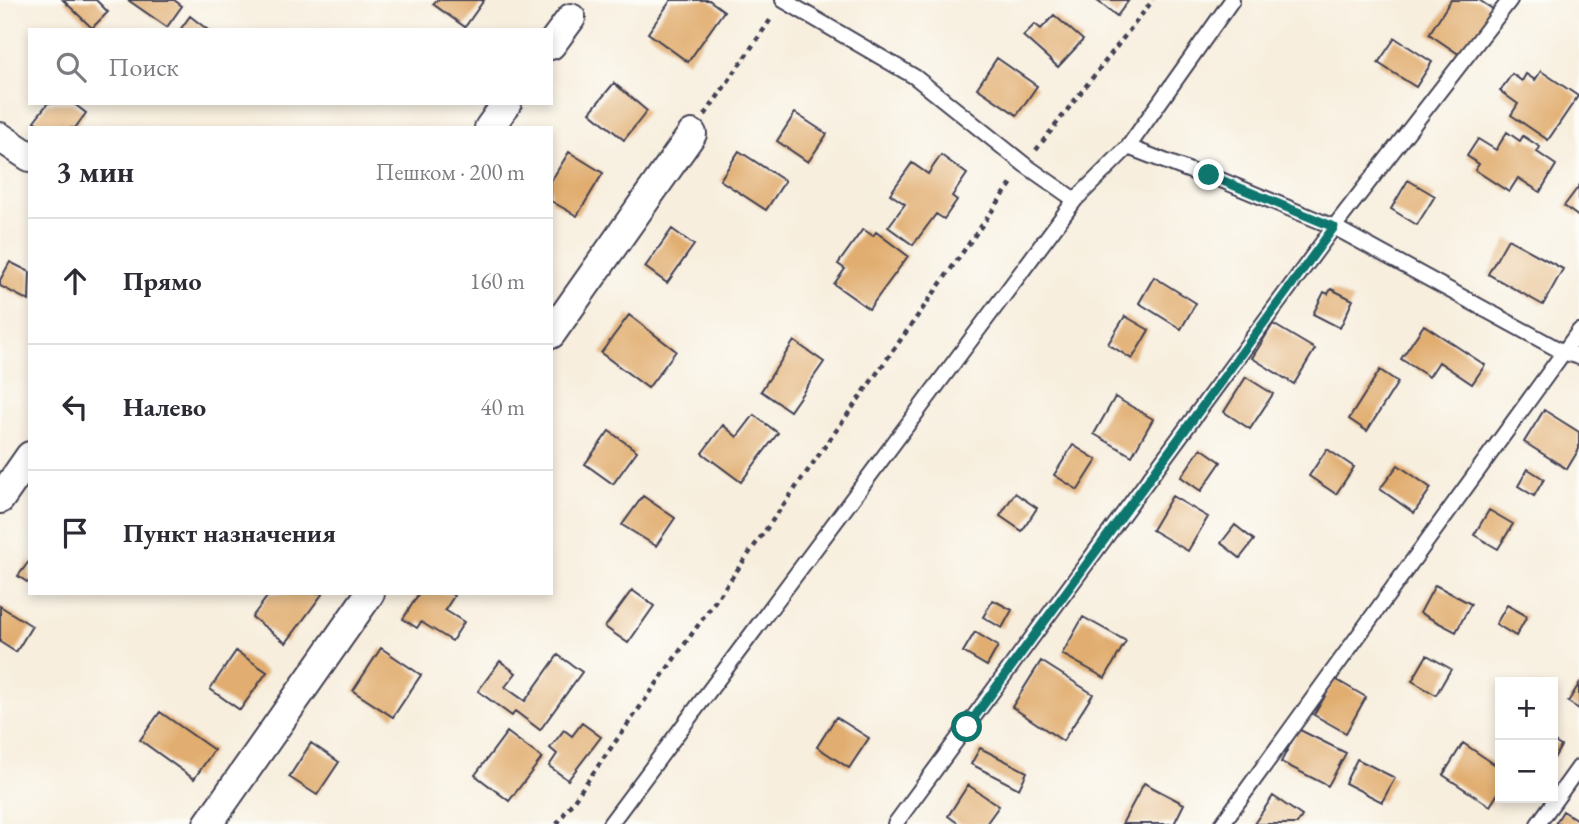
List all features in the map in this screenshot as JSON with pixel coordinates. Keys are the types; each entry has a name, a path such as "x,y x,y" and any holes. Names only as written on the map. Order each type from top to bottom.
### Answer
{"street":[{"path":"553,42 571,18"},
{"path":"490,126 506,105"},
{"path":"553,331 692,134"},
{"path":"0,137 28,156"},
{"path":"0,499 28,459"},
{"path":"208,824 369,595"}],"lane":[{"path":"783,0 915,77 1025,165 1075,200"},
{"path":"610,824 1075,200 1128,147 1232,0"},
{"path":"895,824 1334,227 1510,0"},
{"path":"1128,147 1206,177 1209,175 1334,227 1563,352 1579,357"},
{"path":"1222,824 1579,331"},
{"path":"1538,824 1579,767"}],"path":[{"path":"692,134 783,0"},
{"path":"557,824 1025,165 1153,0"}],"building":[{"path":"63,0 96,0 108,12 92,28"},
{"path":"128,0 174,0 182,6 167,27"},
{"path":"437,0 484,0 465,27 433,4"},
{"path":"671,0 709,0 724,11 688,62 648,33"},
{"path":"1096,0 1129,0 1117,16"},
{"path":"1451,0 1479,0 1494,10 1463,57 1429,34"},
{"path":"1054,15 1083,40 1058,67 1023,36 1035,24 1041,29"},
{"path":"190,16 205,28 181,28"},
{"path":"1395,38 1432,62 1416,87 1378,63"},
{"path":"997,58 1037,86 1017,115 977,88"},
{"path":"1541,71 1578,96 1548,140 1511,115 1518,104 1500,91 1512,74 1522,81 1526,74 1535,80"},
{"path":"614,83 647,111 624,140 590,112"},
{"path":"46,105 76,105 86,113 76,126 40,126 34,121"},
{"path":"795,113 827,134 808,162 777,141"},
{"path":"1507,132 1520,141 1523,136 1540,147 1537,152 1556,165 1540,192 1518,178 1509,192 1475,170 1479,164 1467,156 1478,139 1496,150"},
{"path":"739,151 785,181 766,210 720,180"},
{"path":"569,152 603,173 577,216 553,202 553,178"},
{"path":"941,155 967,174 952,196 957,200 944,219 936,214 913,245 888,227 905,204 890,194 912,163 928,174"},
{"path":"1408,180 1435,196 1417,225 1391,209"},
{"path":"1579,186 1579,217 1564,206"},
{"path":"672,229 694,245 667,283 645,267"},
{"path":"863,229 873,236 876,232 908,256 869,309 834,284 845,269 838,264"},
{"path":"1508,239 1563,269 1543,305 1488,274"},
{"path":"10,262 28,271 28,300 0,286 0,280"},
{"path":"1154,277 1196,303 1181,329 1139,303"},
{"path":"1331,289 1353,300 1340,328 1313,314 1324,292 1328,294"},
{"path":"629,315 676,351 648,388 601,353"},
{"path":"1125,316 1149,330 1132,359 1108,344"},
{"path":"1273,324 1315,349 1294,384 1252,358"},
{"path":"1424,325 1485,365 1472,384 1439,362 1429,377 1401,359"},
{"path":"794,341 824,362 790,411 761,391"},
{"path":"1380,370 1398,382 1367,431 1349,419"},
{"path":"1246,377 1273,394 1250,429 1224,412"},
{"path":"1115,397 1153,419 1132,456 1094,434"},
{"path":"1544,410 1579,432 1579,449 1567,469 1524,442"},
{"path":"754,415 778,433 741,482 702,453 723,425 737,437"},
{"path":"609,431 637,451 613,484 585,464"},
{"path":"1073,445 1097,460 1078,490 1054,475"},
{"path":"1201,448 1221,462 1201,491 1181,477"},
{"path":"1327,449 1354,467 1336,494 1309,476"},
{"path":"1398,465 1431,488 1414,513 1380,489"},
{"path":"1528,469 1544,479 1534,496 1518,486"},
{"path":"1015,493 1037,508 1022,531 1000,516"},
{"path":"643,496 675,518 656,546 622,525"},
{"path":"1172,496 1208,517 1188,551 1152,530"},
{"path":"1489,510 1513,524 1498,549 1474,535"},
{"path":"1235,525 1254,540 1240,558 1221,543"},
{"path":"28,563 28,583 18,576"},
{"path":"1435,585 1471,604 1456,632 1420,613"},
{"path":"632,590 654,606 628,643 605,627"},
{"path":"268,595 322,595 286,643 252,617"},
{"path":"418,595 453,595 445,610 464,622 452,641 421,622 417,628 403,619"},
{"path":"993,600 1012,610 1002,628 983,617"},
{"path":"1507,605 1527,616 1516,636 1496,624"},
{"path":"0,606 32,626 16,652 0,642"},
{"path":"1083,617 1126,641 1105,678 1062,654"},
{"path":"975,632 998,646 987,666 963,652"},
{"path":"381,648 421,675 393,717 353,691"},
{"path":"236,651 267,672 240,710 210,689"},
{"path":"558,655 582,672 540,730 515,711 512,716 478,691 500,661 516,673 505,687 525,701"},
{"path":"1427,655 1451,669 1436,695 1412,681"},
{"path":"1041,661 1093,694 1063,741 1012,707"},
{"path":"1335,679 1366,697 1346,733 1314,715"},
{"path":"1579,684 1579,709 1568,702"},
{"path":"160,712 214,750 194,779 140,740"},
{"path":"836,717 869,738 849,768 817,747"},
{"path":"582,723 601,737 568,780 549,766 557,754 550,748 564,730 572,736"},
{"path":"1298,729 1346,753 1328,786 1281,762"},
{"path":"507,732 542,758 509,801 475,775"},
{"path":"311,743 339,762 317,795 289,777"},
{"path":"1463,743 1495,765 1495,798 1490,806 1443,775"},
{"path":"980,748 1027,772 1019,789 971,764"},
{"path":"1357,759 1395,778 1382,802 1345,783"},
{"path":"1144,783 1184,804 1174,824 1122,824"},
{"path":"968,785 999,806 986,824 959,824 948,816"},
{"path":"1273,796 1302,816 1297,824 1254,824"},
{"path":"1563,811 1579,821 1578,824 1555,824"}],"route":[{"path":"967,727 1334,227 1209,175"}]}
